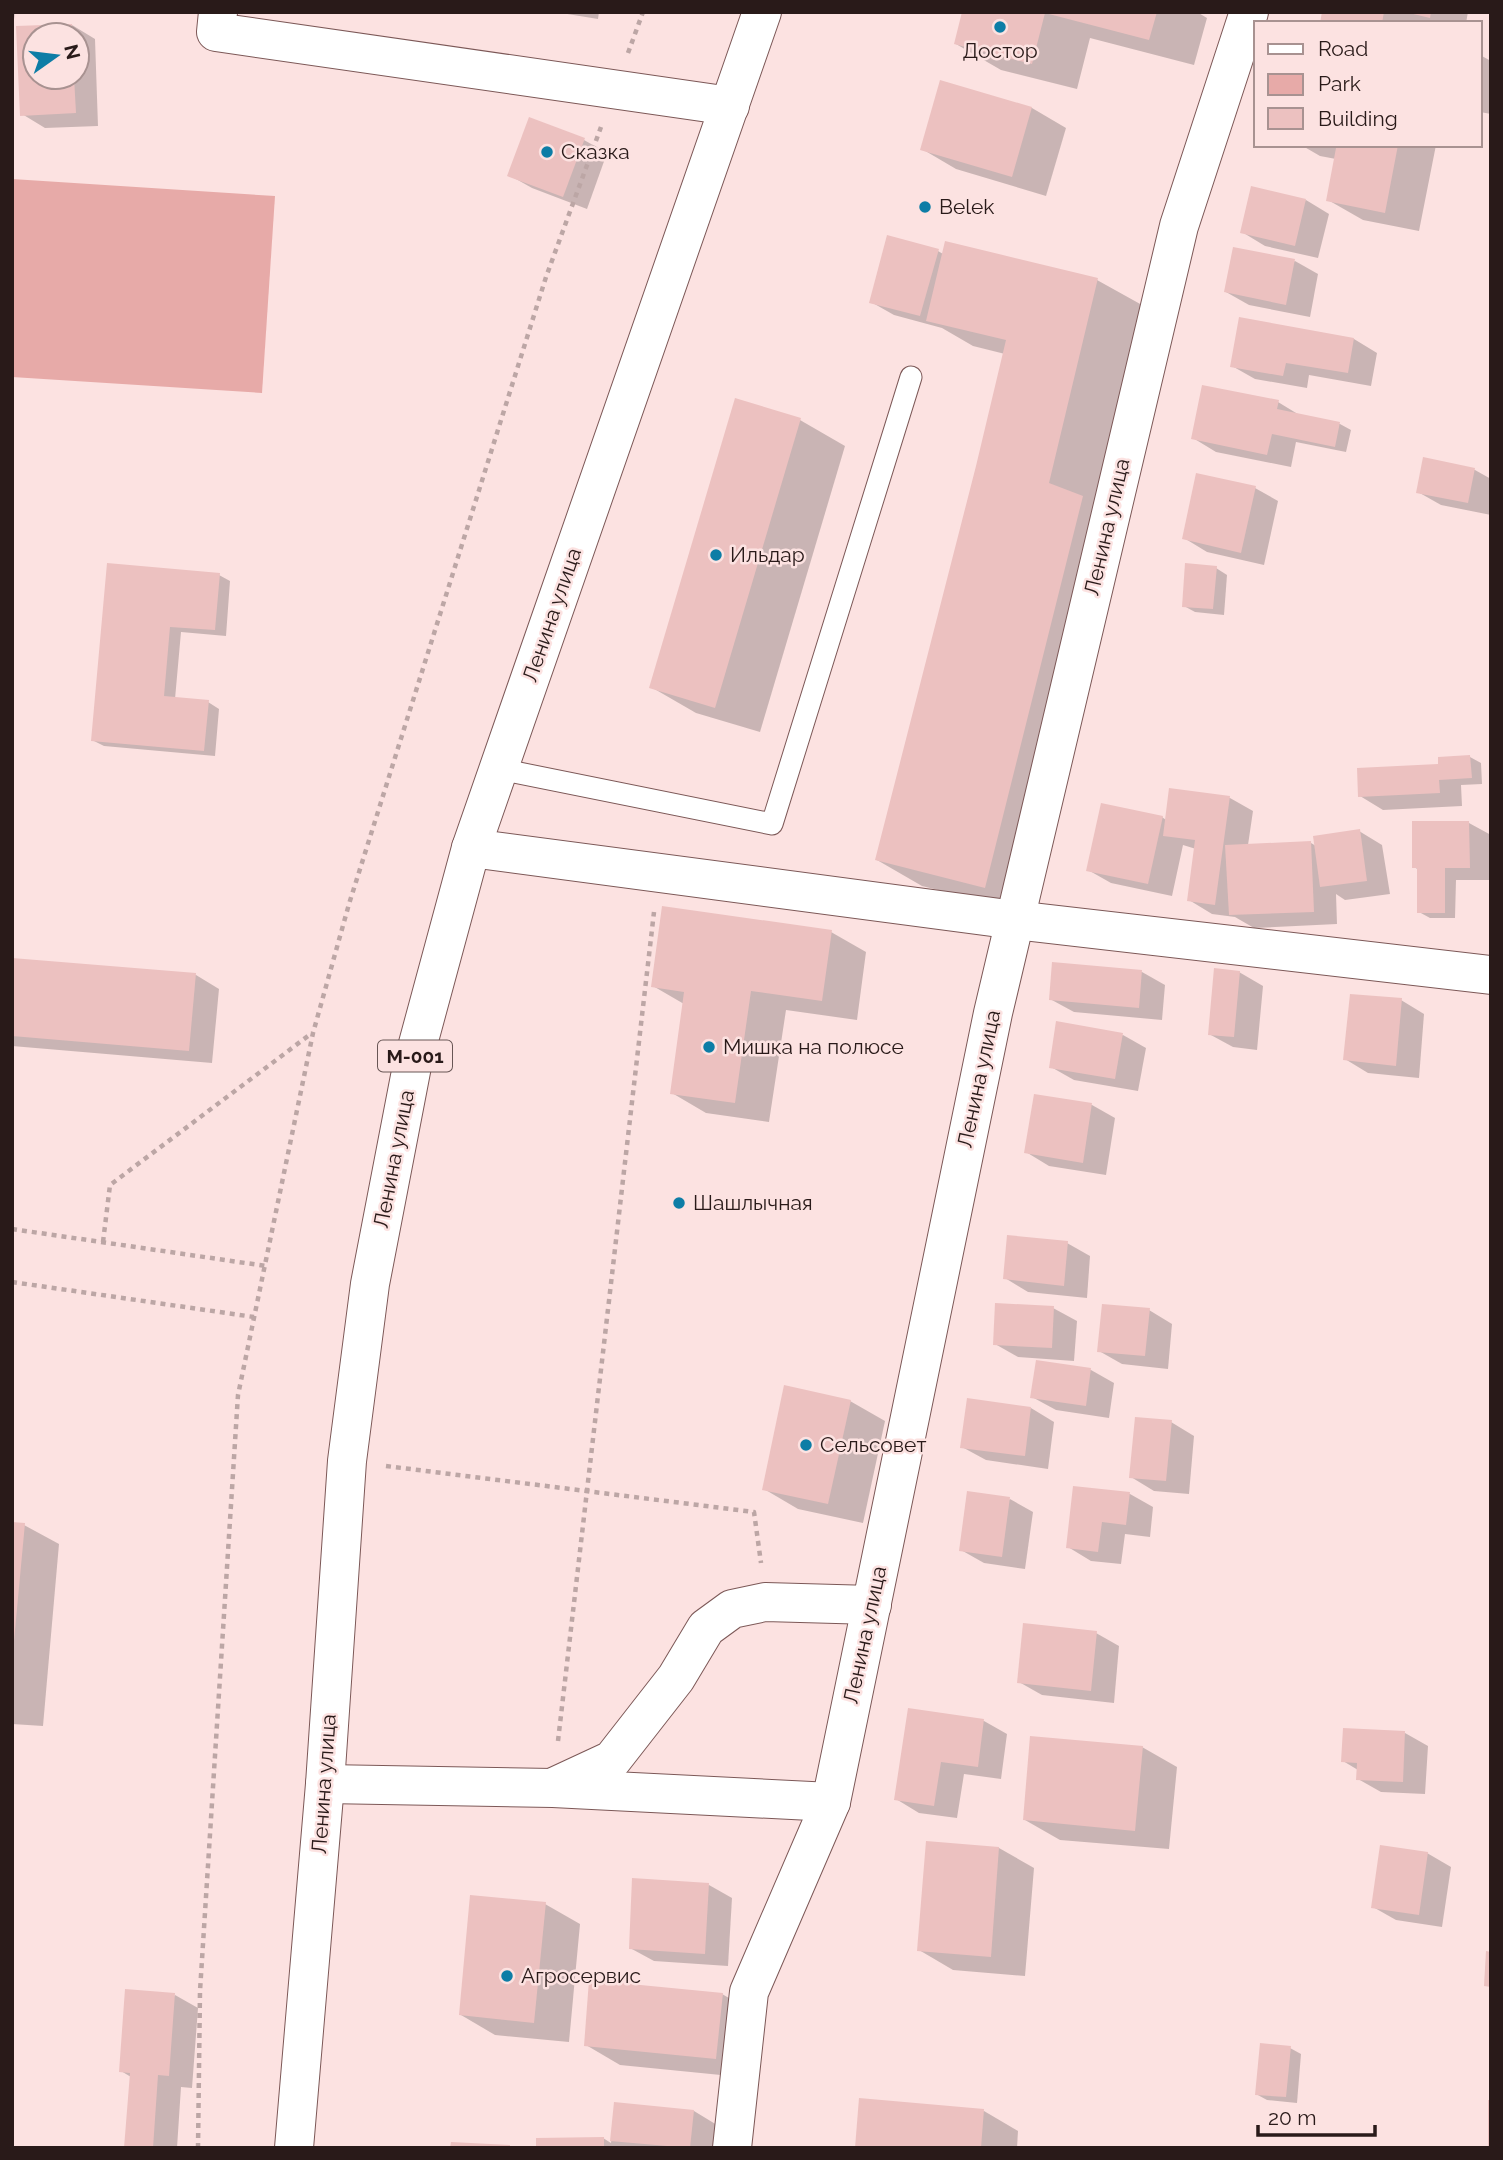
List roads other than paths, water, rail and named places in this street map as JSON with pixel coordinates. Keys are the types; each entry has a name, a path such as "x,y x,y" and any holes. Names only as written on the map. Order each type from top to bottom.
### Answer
{"street":[{"path":"218,12 216,32 730,106"},
{"name":"Ленина улица","path":"294,2148 325,1784 347,1461 370,1284 412,1066 471,848 762,12"},
{"name":"Ленина улица","path":"732,2148 749,1992 831,1802 1014,920 1179,226 1249,12"},
{"path":"471,848 1014,920 1491,975"},
{"path":"553,1788 612,1760 676,1678 706,1628 732,1609 765,1602 872,1605"},
{"path":"325,1784 553,1788 831,1802"}],"lane":[{"path":"499,769 772,824 911,377"}],"place":[{"name":"Достор","path":"1000,27"},
{"name":"Сказка","path":"547,152"},
{"name":"Belek","path":"925,207"},
{"name":"Ильдар","path":"716,555"},
{"name":"Мишка на полюсе","path":"709,1047"},
{"name":"Шашлычная","path":"679,1203"},
{"name":"Сельсовет","path":"806,1445"},
{"name":"Агросервис","path":"507,1976"}]}
